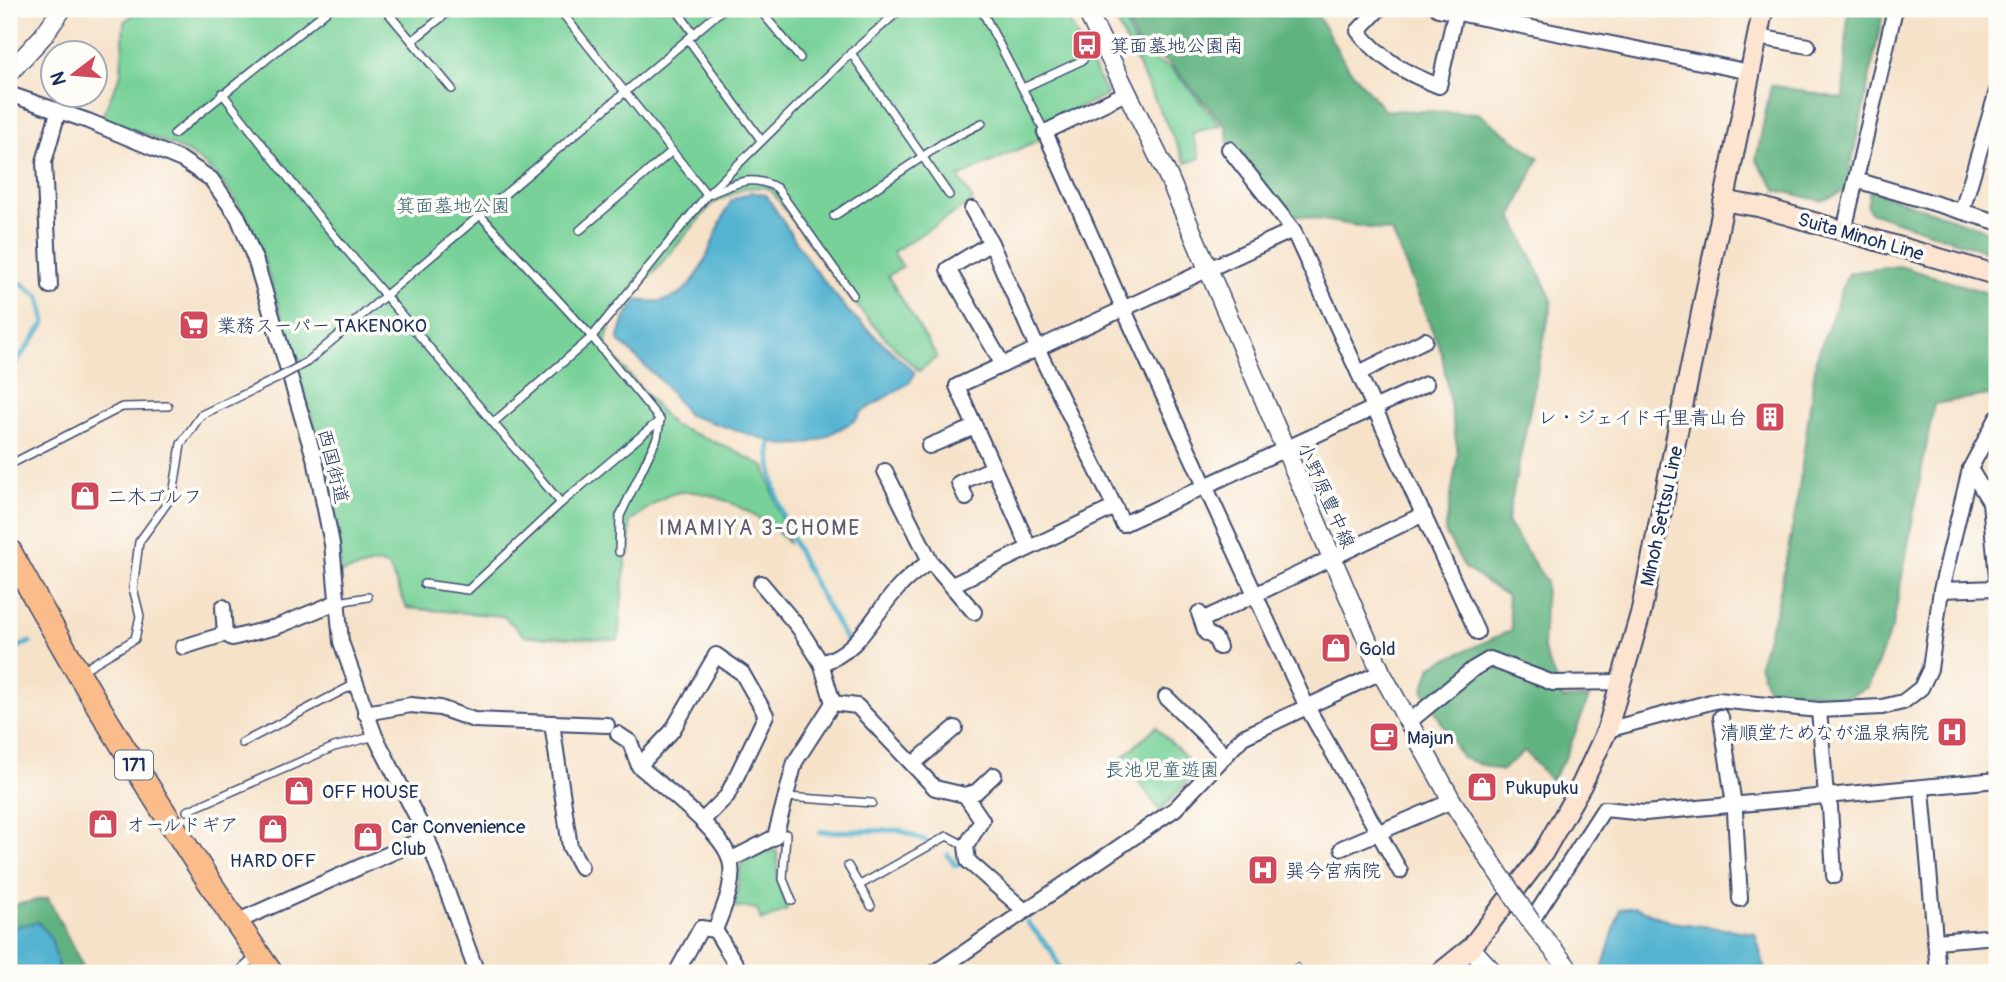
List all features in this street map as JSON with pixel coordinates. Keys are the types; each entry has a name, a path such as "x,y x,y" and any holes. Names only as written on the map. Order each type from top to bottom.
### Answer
{"highway":[{"name":"171","path":"12,565 77,673 265,964"}],"main road":[{"name":"Minoh Settsu Line","path":"1440,973 1471,948 1543,853 1582,784 1607,730 1643,600 1763,9"},
{"name":"Suita Minoh Line","path":"1724,201 1760,207 1997,275"}],"street":[{"path":"9,73 43,36 62,9"},
{"name":"小野原豊中線","path":"1086,9 1128,92 1209,271 1381,672 1452,801 1531,922 1572,973"},
{"path":"1438,9 1455,14 1472,13 1750,72"},
{"path":"1844,231 1895,9"},
{"path":"1370,11 1359,31 1375,51 1400,70 1439,86 1455,14"},
{"path":"1758,37 1808,46"},
{"path":"1962,211 1997,91"},
{"path":"1128,92 1045,132 1307,707 1400,871"},
{"name":"西国街道","path":"9,94 182,160 211,179 238,217 256,262 316,464 332,544 341,642 374,736 427,837 477,973"},
{"path":"50,286 44,162 58,112"},
{"path":"1229,149 1293,230 1477,632"},
{"path":"1856,180 1997,222"},
{"path":"972,209 991,243 1038,350 1123,524 1426,384"},
{"path":"1029,547 957,386 1293,230"},
{"path":"991,243 948,269 1003,365"},
{"path":"1359,373 1425,340"},
{"path":"1607,730 1718,700 1819,710 1903,702 1921,688 1930,669 1941,590 1970,469 1997,418"},
{"path":"929,446 975,427"},
{"path":"966,498 959,483 993,468"},
{"path":"1970,469 1994,500 1997,578"},
{"path":"885,471 930,561 974,612"},
{"path":"952,585 1115,507"},
{"path":"1219,647 1215,638 1206,633 1200,616 1332,560 1424,514"},
{"path":"821,663 841,656 854,646 900,586 930,561"},
{"path":"761,583 799,628 821,663 834,703"},
{"path":"1941,590 1997,588"},
{"path":"183,647 225,634 232,638 276,627 337,602"},
{"path":"223,607 225,634"},
{"path":"639,766 672,731 716,655 743,673 766,715 727,796 703,820"},
{"path":"1409,722 1473,669 1490,659 1553,683 1621,682"},
{"path":"934,973 1175,808 1243,737 1381,672"},
{"path":"1166,696 1224,754"},
{"path":"834,703 857,706 935,788 965,795 976,792 994,775"},
{"path":"730,860 775,837 795,762 834,703"},
{"path":"365,713 411,705 440,708 474,720 612,729 630,742 639,766 703,820 730,860 729,894 716,930"},
{"path":"1819,710 1826,796 1830,807 1834,876"},
{"path":"1721,717 1735,812 1740,899"},
{"path":"552,723 570,847 581,867"},
{"path":"913,764 955,727"},
{"path":"1531,922 1604,809 1645,813 1922,790 1997,780"},
{"path":"1922,790 1938,973"},
{"path":"965,795 982,820 966,846 968,861 1025,911"},
{"path":"1342,848 1380,835 1452,801"},
{"path":"236,922 427,837"},
{"path":"676,973 701,928 716,930"},
{"path":"716,930 741,973"},
{"path":"1936,941 1997,936"},
{"path":"1471,948 1494,973"}],"lane":[{"path":"174,134 329,9"},
{"path":"385,9 452,89"},
{"path":"412,41 452,9"},
{"path":"559,9 707,195"},
{"path":"566,17 574,9"},
{"path":"676,9 691,37 761,141"},
{"path":"77,673 135,639 140,616 133,589 139,542 173,495 181,444 201,415 307,362 723,9"},
{"path":"759,9 800,58"},
{"path":"494,422 592,337 707,195 851,53 901,9"},
{"path":"981,9 1045,132"},
{"path":"851,53 949,195"},
{"path":"1023,88 1083,60"},
{"path":"222,93 319,218 561,503"},
{"path":"834,216 922,156 982,123"},
{"path":"580,230 671,151"},
{"path":"707,195 744,180 760,179 777,188 853,295"},
{"path":"481,216 592,337 660,420 657,438 620,516 619,552"},
{"path":"9,465 122,407 168,406"},
{"path":"424,584 468,590 561,503 660,420"},
{"path":"337,602 368,597"},
{"path":"242,743 355,684"},
{"path":"187,811 334,747 374,736"},
{"path":"786,797 873,803"},
{"path":"775,837 786,834 783,879 792,901"},
{"path":"860,885 947,836 966,846"},
{"path":"848,866 871,906"},
{"path":"237,973 265,964"}],"green space":[{"name":"箕面墓地公園","path":"133,9 1063,9 1107,95 1036,128 1041,139 959,177 973,201 893,252 903,267 888,276 937,357 919,371 876,329 858,307 771,190 762,187 744,188 712,204 610,324 605,346 672,425 727,447 765,467 789,544 752,514 718,498 686,492 666,496 630,521 630,553 626,556 618,640 525,636 503,616 407,608 389,567 378,563 340,573 336,517 325,462 264,259 244,214 215,174 191,155 161,140 101,119 121,74 124,22 133,15"},
{"path":"1110,9 1121,9 1132,41 1149,58 1171,68 1221,125 1192,133 1200,158 1186,163"},
{"path":"1123,9 1314,9 1346,65 1384,110 1478,113 1539,158 1512,216 1552,300 1507,522 1546,581 1543,648 1563,699 1589,697 1566,756 1551,781 1525,751 1501,771 1462,758 1423,690 1431,666 1512,630 1507,596 1465,568 1445,532 1458,453 1442,354 1392,232 1283,213 1229,149 1226,126 1171,65 1135,41"},
{"path":"1848,9 1884,9 1846,190 1822,201 1777,190 1756,160 1771,85 1843,99"},
{"path":"1870,190 1997,234 1997,255 1870,212 1867,206"},
{"path":"1899,266 1997,296 1997,399 1988,395 1934,404 1893,625 1868,687 1847,697 1767,688 1759,664 1777,607 1797,503 1816,360 1848,273"},
{"name":"長池児童遊園","path":"1156,727 1198,770 1160,811 1122,758"},
{"path":"770,849 777,852 778,884 787,910 761,921 757,909 735,907 740,866"},
{"path":"48,898 86,973 9,973 9,906"}],"water":[{"path":"751,192 766,195 811,265 848,311 915,373 910,382 860,413 856,420 821,439 805,444 783,445 688,415 663,383 618,340 625,318 637,300 659,301 676,296 689,285 700,271 732,200"},
{"path":"1635,907 1671,922 1755,933 1766,973 1601,973 1620,909"},
{"path":"38,922 51,938 60,973 9,973 9,938 14,927"}],"waterway":[{"path":"9,170 12,181 15,279 40,297 45,323 9,372"},
{"path":"770,443 771,469 777,494 795,546 847,641"},
{"path":"9,651 30,642"},
{"path":"820,832 899,830 926,841"},
{"path":"948,855 955,865 963,864"},
{"path":"1027,922 1051,950 1062,973"}],"place":[{"name":"箕面墓地公園南","path":"1087,45"},
{"name":"業務スーパー TAKENOKO","path":"194,325"},
{"name":"レ・ジェイド千里青山台","path":"1770,417"},
{"name":"二木ゴルフ","path":"85,496"},
{"name":"Gold","path":"1336,648"},
{"name":"清順堂ためなが温泉病院","path":"1952,732"},
{"name":"Majun","path":"1384,737"},
{"name":"Pukupuku","path":"1482,787"},
{"name":"OFF HOUSE","path":"299,791"},
{"name":"オールドギア","path":"103,824"},
{"name":"HARD OFF","path":"273,829"},
{"name":"Car Convenience Club","path":"368,837"},
{"name":"巽今宮病院","path":"1263,870"}],"district":[{"name":"IMAMIYA 3-CHOME","path":"760,528"}]}
